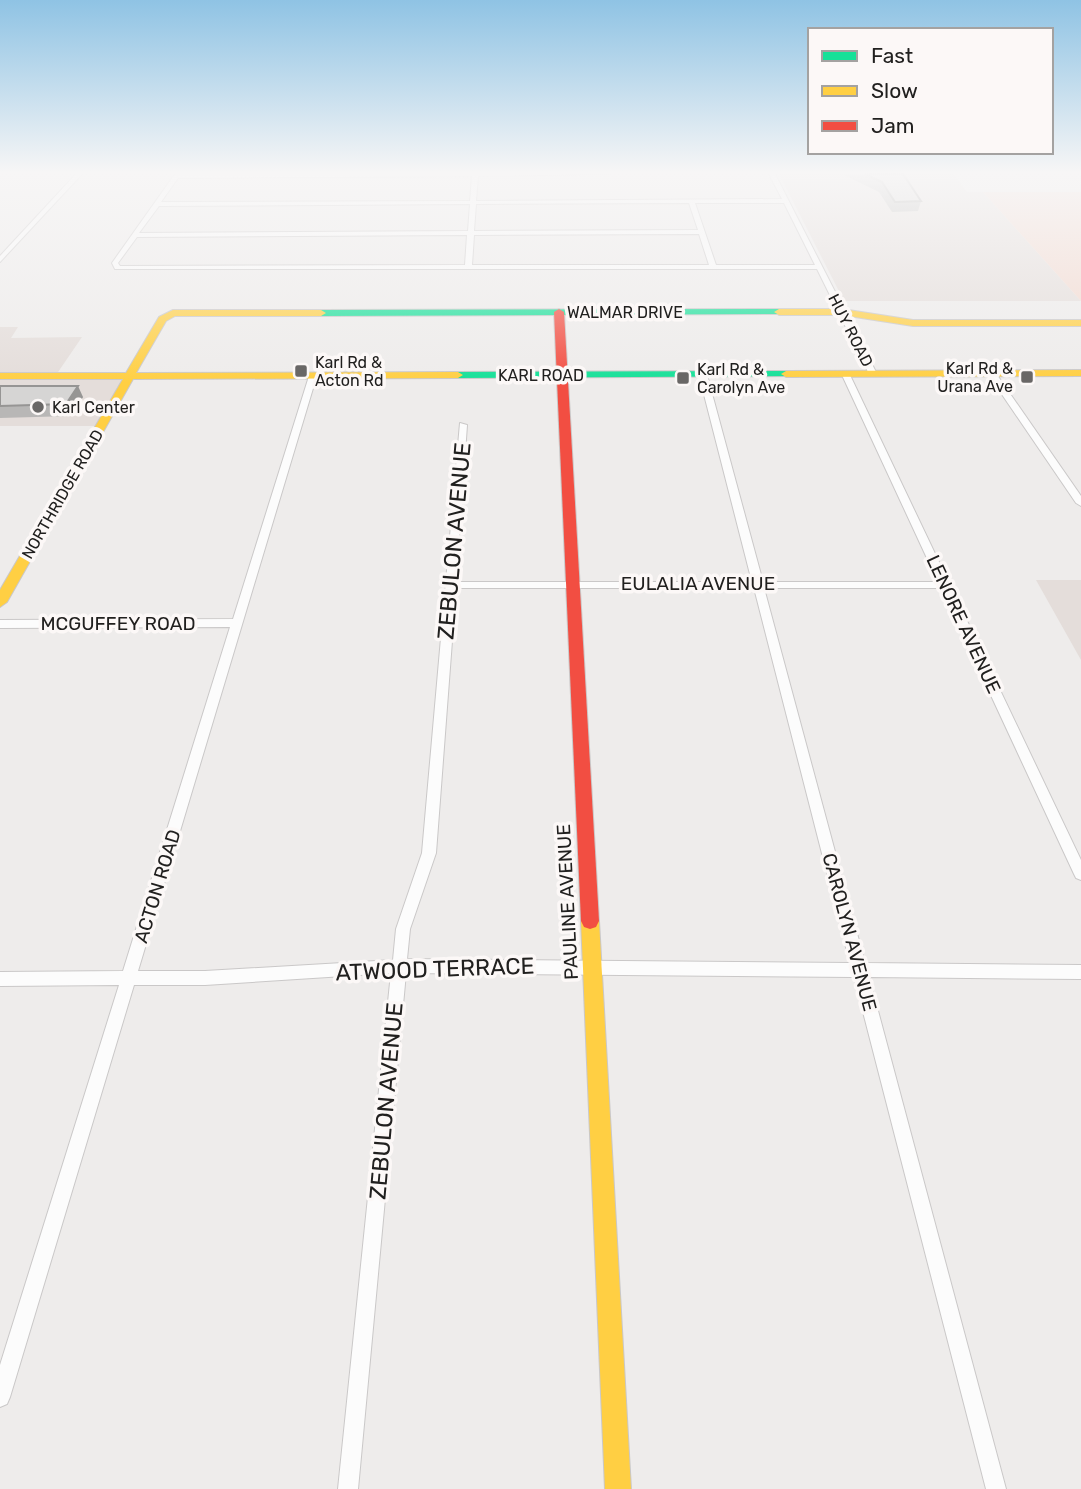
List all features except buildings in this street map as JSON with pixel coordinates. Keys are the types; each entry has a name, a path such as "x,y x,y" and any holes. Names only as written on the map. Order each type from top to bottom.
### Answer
{"street":[{"path":"0,260 15,243"},
{"path":"130,243 115,263 117,268 820,267"},
{"path":"468,268 471,243"},
{"path":"705,243 713,267"},
{"name":"HUY ROAD","path":"808,243 873,374"},
{"name":"PAULINE AVENUE","path":"559,312 618,1489"},
{"name":"WALMAR DRIVE","path":"167,315 842,312 913,323 1081,323"},
{"name":"NORTHRIDGE ROAD","path":"0,602 129,375 167,315"},
{"name":"KARL ROAD","path":"0,376 1081,373"},
{"name":"LENORE AVENUE","path":"846,374 1081,874"},
{"path":"992,374 1081,503"},
{"name":"ACTON ROAD","path":"0,1396 313,375"},
{"name":"CAROLYN AVENUE","path":"703,375 996,1489"},
{"name":"ZEBULON AVENUE","path":"348,1489 399,966 406,912 429,853 431,836 464,425"},
{"name":"EULALIA AVENUE","path":"450,585 945,585"},
{"name":"MCGUFFEY ROAD","path":"0,624 236,623"},
{"name":"ATWOOD TERRACE","path":"0,979 280,976 399,966 591,965 1081,972"}],"shaded area":[{"path":"815,243 1029,243 1081,301 844,301"},
{"path":"1029,243 1081,243 1081,301"},
{"path":"0,327 18,327 11,338 82,337 56,375 130,375 100,426 0,426"},
{"path":"1036,580 1081,580 1081,660"}],"traffic: fast":[{"path":"321,313 779,312"},
{"path":"458,375 786,374"}],"traffic: slow":[{"path":"779,312 842,312 913,323 1081,323"},
{"path":"0,602 162,319 173,313 321,313"},
{"path":"786,374 1081,373"},
{"path":"0,376 458,375"},
{"path":"590,921 618,1489"}],"traffic: jam":[{"path":"559,312 590,921"}],"place":[{"name":"Karl Rd & Acton Rd","path":"301,371"},
{"name":"Karl Rd & Urana Ave","path":"1027,377"},
{"name":"Karl Rd & Carolyn Ave","path":"683,378"},
{"name":"Karl Center","path":"38,407"}]}
